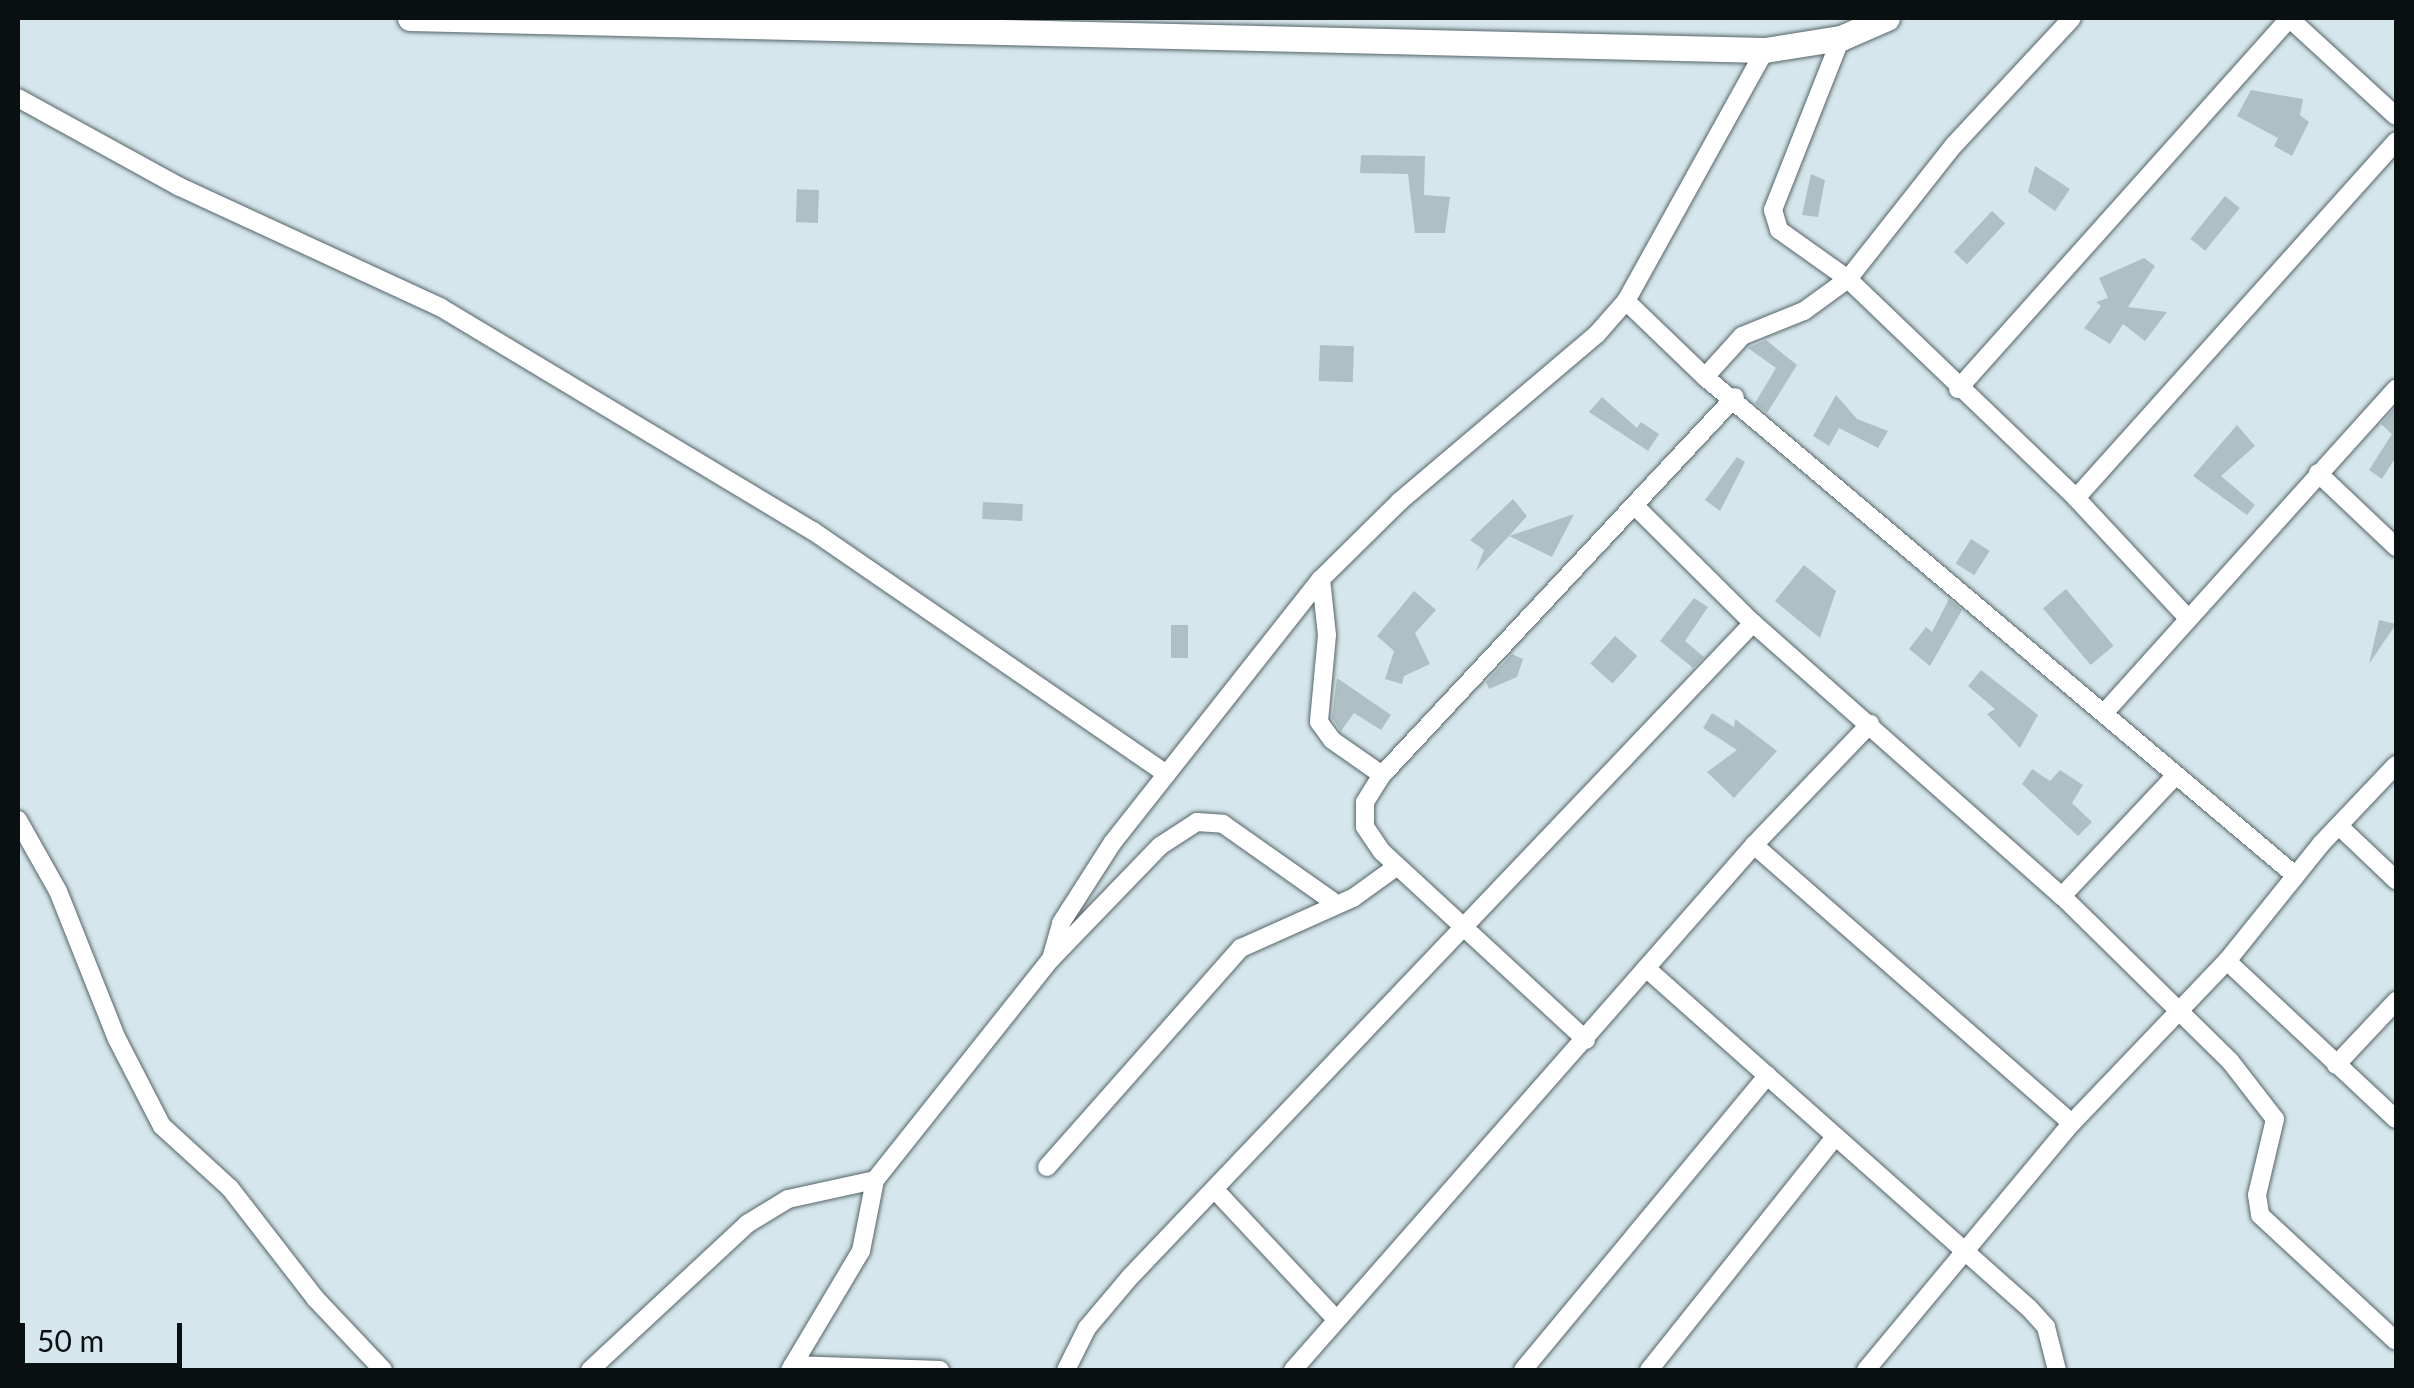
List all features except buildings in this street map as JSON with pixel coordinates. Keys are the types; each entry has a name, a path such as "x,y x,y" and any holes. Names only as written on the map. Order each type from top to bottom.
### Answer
{"main road":[{"path":"410,18 1765,50 1841,38 1887,18"}],"street":[{"path":"1705,377 1742,336 1804,311 1848,279 1954,145 2072,18"},
{"path":"1958,389 2289,18 2396,116"},
{"path":"1841,38 1774,210 1779,230 1848,279 1958,389 2076,498 2188,618"},
{"path":"1051,958 1061,923 1080,891 1166,774 1321,579 1370,528 1597,334 1626,301 1765,50"},
{"path":"18,98 160,178 440,307 813,531 1166,774"},
{"path":"2076,498 2396,141"},
{"path":"1626,301 1705,377 1734,397 2296,876"},
{"path":"2106,712 2396,389"},
{"path":"1586,1040 1396,866 1371,838 1363,817 1382,774 1734,397"},
{"path":"2318,474 2396,546"},
{"path":"1635,506 1753,622 2062,896 2179,1010 2275,1119 2257,1195 2260,1215 2396,1341"},
{"path":"1321,579 1326,634 1319,722 1332,740 1382,774"},
{"path":"1066,1370 1100,1310 1217,1192 1462,923 1753,622"},
{"path":"1293,1370 1754,845 1870,724"},
{"path":"1866,1370 2072,1123 2227,961 2339,826 2396,765"},
{"path":"2062,896 2175,776"},
{"path":"18,820 58,891 117,1040 162,1126 235,1194 314,1298 383,1370"},
{"path":"791,1368 861,1251 875,1180 1051,958 1160,846 1197,822 1234,829 1332,902"},
{"path":"2339,826 2396,880"},
{"path":"1754,845 2072,1123"},
{"path":"1047,1167 1232,957 1332,902 1353,898 1396,866"},
{"path":"2227,961 2396,1119"},
{"path":"1646,968 2046,1327 2056,1370"},
{"path":"2336,1065 2396,1002"},
{"path":"1523,1370 1768,1075"},
{"path":"1649,1370 1836,1137"},
{"path":"590,1370 747,1224 788,1199 875,1180"},
{"path":"1217,1192 1335,1318"},
{"path":"791,1368 940,1370"}]}
